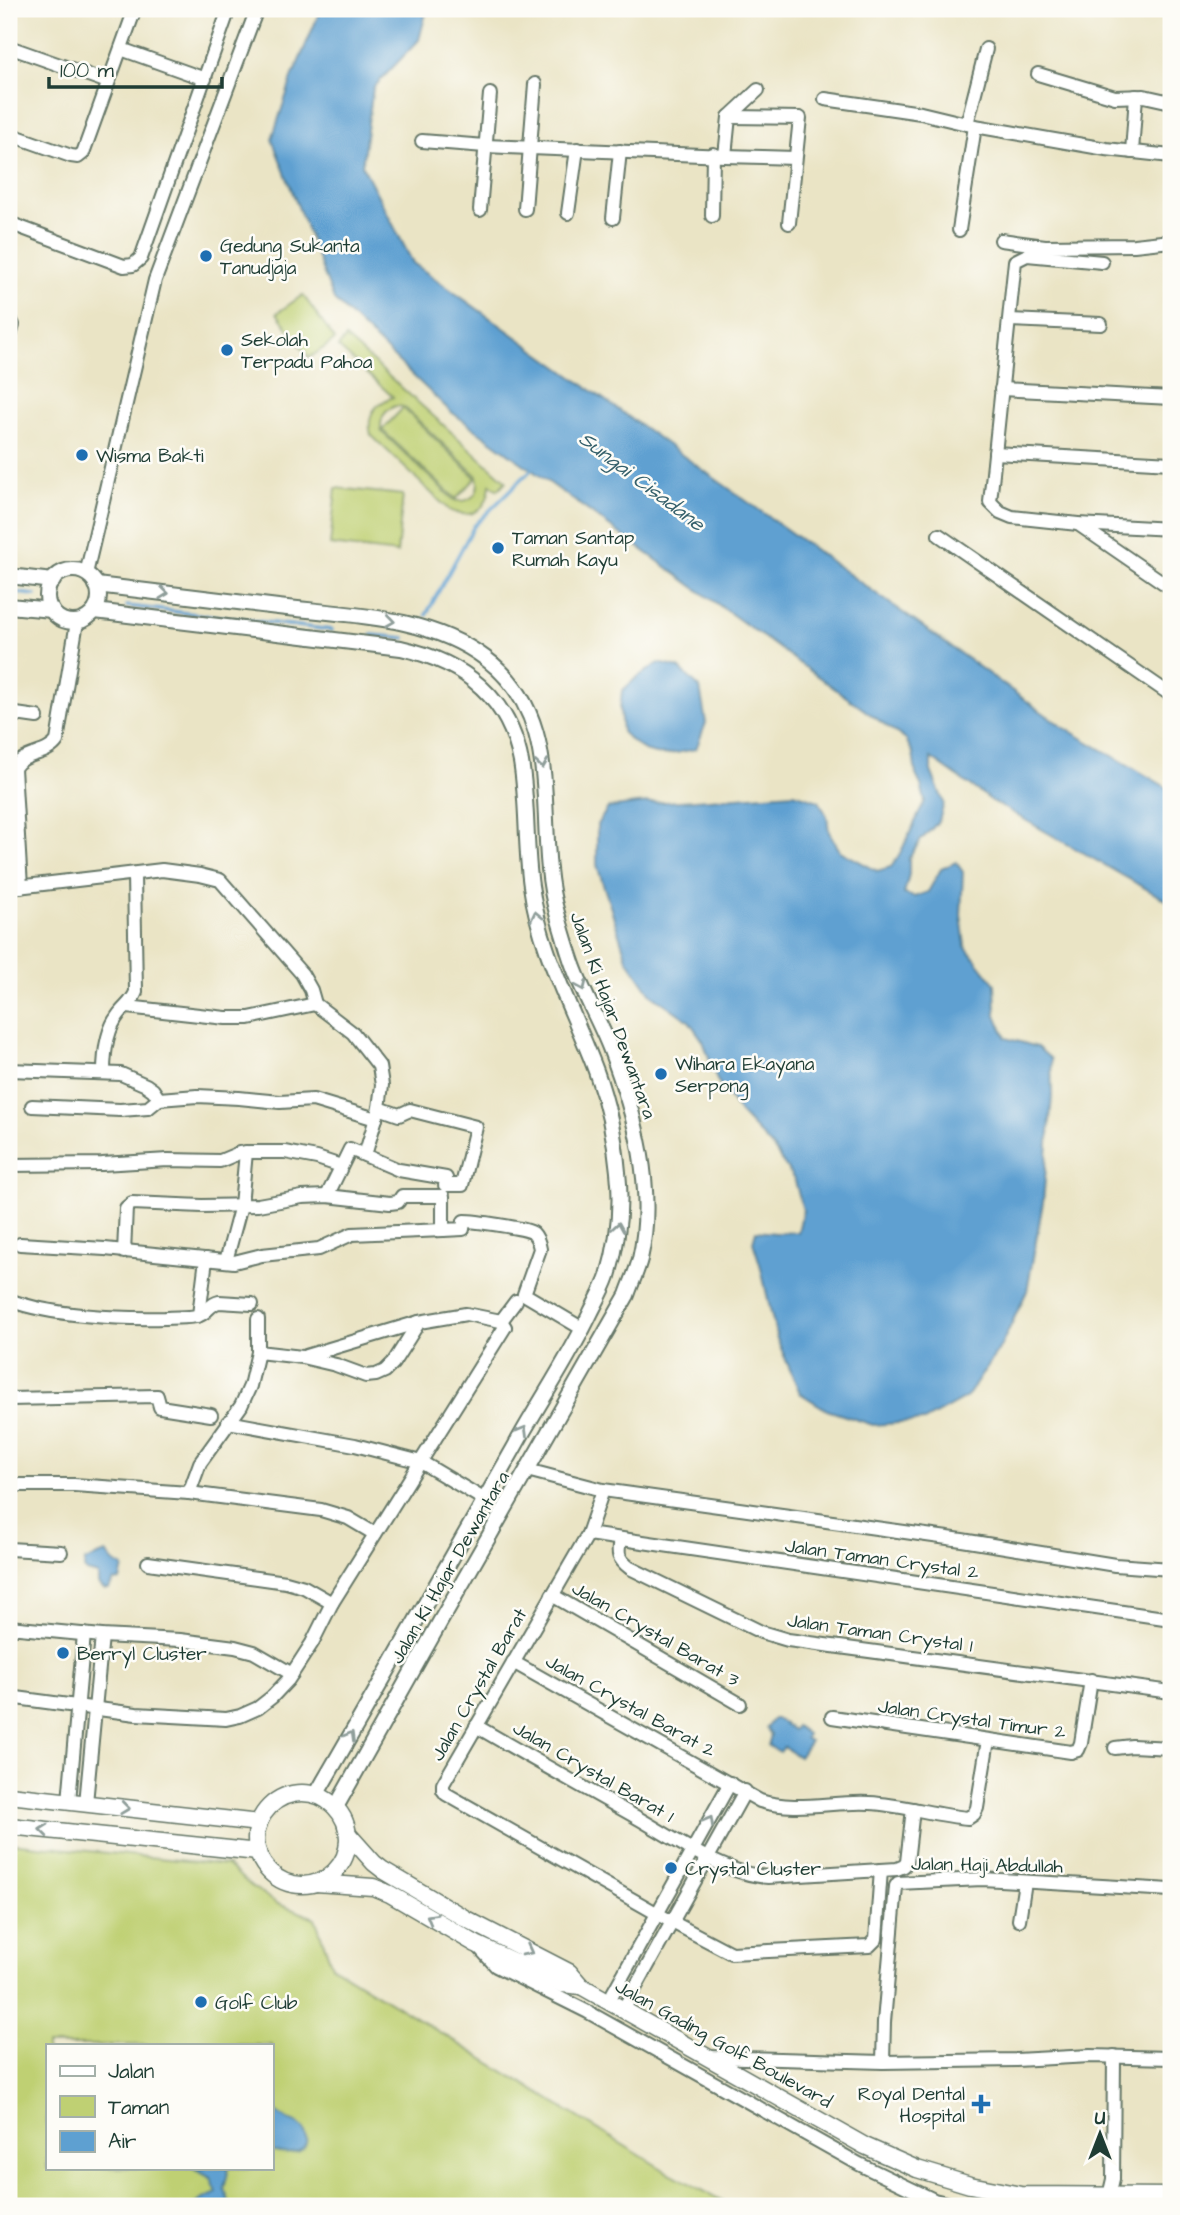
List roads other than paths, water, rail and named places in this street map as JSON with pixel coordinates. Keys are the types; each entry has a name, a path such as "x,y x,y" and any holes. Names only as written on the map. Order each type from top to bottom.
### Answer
{"main road":[{"path":"9,1795 259,1823"},
{"path":"288,1795 316,1795 336,1807 345,1820 349,1835 347,1851 341,1865 330,1876 316,1883 302,1885 287,1882 270,1870 258,1853 256,1833 259,1823 265,1811 275,1801 288,1795"},
{"path":"9,1826 258,1853"},
{"name":"Jalan Gading Golf Boulevard","path":"349,1835 374,1863 466,1919 569,1972 581,1986 866,2146 917,2169 970,2185 1021,2195 1117,2201 1171,2196"},
{"name":"Jalan Gading Golf Boulevard","path":"316,1883 373,1887 390,1894 476,1944 562,1984 581,1986"}],"street":[{"path":"9,223 124,266 133,265 141,258 229,9"},
{"path":"86,574 155,280 257,9"},
{"path":"9,134 71,156 78,157 83,153 121,49 131,10"},
{"path":"9,47 108,82"},
{"path":"121,49 205,79"},
{"path":"959,230 971,125 986,49"},
{"path":"1038,74 1115,97 1144,96 1171,102"},
{"path":"525,209 535,84"},
{"path":"712,216 719,155 729,117 758,90"},
{"path":"480,210 490,94"},
{"path":"1132,152 1136,96"},
{"path":"825,100 921,113 971,125 1106,149 1171,156"},
{"path":"729,117 800,118 789,223"},
{"path":"422,141 485,146 795,158"},
{"path":"568,213 577,149"},
{"path":"613,218 620,151"},
{"path":"1000,240 1045,246 1134,245 1171,241"},
{"path":"1102,262 1027,256 1015,261 990,502 1000,512 1012,517 1171,529"},
{"path":"9,340 13,325 10,318"},
{"path":"1010,320 1101,324"},
{"path":"1001,389 1171,398"},
{"path":"995,453 1171,463"},
{"path":"1078,524 1171,588"},
{"path":"939,535 1171,695"},
{"path":"70,570 79,571 94,580 99,597 94,611 85,619 76,622 60,618 51,610 47,599 53,580 70,570"},
{"path":"9,576 53,580"},
{"name":"Jalan Ki Hajar Dewantara","path":"96,585 401,622 432,629 455,639 485,658 507,677 523,699 534,723 542,760 549,870 556,911 572,964 610,1049 637,1137 646,1192 644,1229 639,1259 627,1295 336,1807"},
{"path":"119,613 111,607 110,599 123,588"},
{"path":"9,606 51,610"},
{"name":"Jalan Ki Hajar Dewantara","path":"94,611 401,648 445,661 467,675 486,693 502,713 515,739 521,762 528,867 537,920 547,954 608,1108 621,1198 607,1279 583,1329 316,1795"},
{"path":"350,616 350,642"},
{"path":"76,622 57,741 54,746 17,763 14,768 15,888 162,870 220,880 302,974 315,1004 353,1033 379,1066 382,1085 365,1155"},
{"path":"9,713 37,717"},
{"path":"104,1073 105,1046 119,1014 133,1001 136,992 134,875"},
{"path":"127,1007 249,1018 315,1004"},
{"path":"9,1070 121,1074 139,1080 153,1090 159,1100"},
{"path":"32,1106 120,1110 148,1108 159,1100 197,1096 280,1102 313,1100 377,1114 399,1115 411,1110 476,1127 462,1185 402,1196 398,1202 390,1203 327,1196 241,1205 132,1203 127,1208 124,1252"},
{"path":"327,1196 350,1149 399,1170 446,1178 443,1230"},
{"path":"9,1165 102,1164 157,1160 220,1161 246,1152 285,1152 341,1166"},
{"path":"226,1261 241,1205 246,1152"},
{"path":"20,1244 239,1261 258,1256 319,1249 352,1234 463,1229 464,1221 478,1221 533,1232 540,1249 524,1294 583,1329"},
{"path":"199,1315 206,1259"},
{"path":"9,1300 94,1316 136,1319 199,1315 219,1302 252,1304"},
{"path":"501,1321 516,1301"},
{"path":"9,1697 136,1714 226,1719 258,1708 272,1697 292,1674 312,1643 332,1603 504,1329 504,1325 501,1321 466,1314 419,1322 302,1357"},
{"path":"189,1493 200,1463 241,1406 250,1386 258,1352 258,1319"},
{"path":"258,1352 302,1357 366,1376 376,1375 393,1363 419,1322"},
{"path":"9,1399 157,1396 160,1407 211,1415"},
{"path":"228,1422 355,1445 421,1462 485,1500"},
{"path":"527,1470 603,1490 962,1540 1115,1565 1171,1569"},
{"path":"9,1485 74,1485 189,1493 330,1511 348,1518 374,1534"},
{"name":"Jalan Crystal Barat","path":"603,1490 588,1534 443,1784 443,1790 671,1922 731,1953 869,1946 876,1939 881,1870"},
{"name":"Jalan Taman Crystal 2","path":"588,1534 1171,1619"},
{"name":"Jalan Taman Crystal 1","path":"620,1540 617,1553 620,1561 630,1568 761,1632 788,1640 1171,1692"},
{"path":"9,1549 61,1552"},
{"path":"148,1563 286,1582 304,1587 332,1603"},
{"name":"Jalan Crystal Barat 3","path":"552,1595 740,1704"},
{"path":"9,1627 180,1640 235,1647 254,1652 292,1674"},
{"path":"69,1801 84,1634"},
{"path":"86,1803 102,1636"},
{"name":"Jalan Crystal Barat 2","path":"513,1662 760,1801 774,1805 788,1807 842,1802 871,1803 968,1818 977,1808 988,1740"},
{"name":"Jalan Crystal Timur 2","path":"832,1717 1071,1752 1078,1750 1081,1743 1091,1680"},
{"name":"Jalan Crystal Barat 1","path":"476,1726 734,1871 750,1876 768,1877 881,1870"},
{"path":"1115,1748 1171,1748"},
{"path":"608,2001 730,1783"},
{"path":"623,2010 745,1791"},
{"path":"881,1870 897,1869 907,1862 913,1809"},
{"name":"Jalan Haji Abdullah","path":"883,2062 884,2022 897,1885 903,1882 982,1879 1171,1889"},
{"path":"1019,1920 1025,1882"},
{"path":"466,1919 476,1944"},
{"name":"Jalan Gading Golf Boulevard","path":"476,1944 496,1966 588,2012 859,2164 934,2200 958,2206"},
{"path":"1114,2056 1113,2179 1117,2201"},
{"path":"707,2057 883,2062 1114,2056 1171,2058"}],"water":[{"name":"Sungai Cisadane","path":"321,9 427,9 419,40 373,88 362,165 413,263 1063,727 1171,790 1171,903 992,801 931,758 931,771 944,803 939,821 909,858 909,874 904,894 914,897 928,892 941,869 956,862 963,872 961,915 965,946 995,984 996,1015 1006,1038 1037,1047 1051,1059 1052,1096 1043,1202 1027,1291 1001,1346 967,1397 924,1421 873,1425 827,1410 800,1393 777,1339 753,1242 756,1231 798,1232 803,1210 795,1181 773,1148 740,1113 717,1080 703,1041 689,1021 651,994 627,959 597,865 597,825 608,808 794,793 819,801 827,816 829,832 840,851 877,871 891,867 925,801 916,775 913,753 906,740 450,411 334,300 272,139 293,75"},
{"path":"659,663 679,668 700,688 706,723 696,749 655,754 640,748 622,732 622,691"},
{"path":"106,1553 123,1567 120,1580 113,1581 109,1589 98,1584 98,1575 84,1569 85,1561"},
{"path":"773,1719 793,1730 796,1726 807,1734 805,1738 810,1741 799,1757 784,1747 780,1752 768,1746 771,1735 766,1727"},
{"path":"273,2111 298,2124 306,2136 306,2143 300,2151 273,2151"},
{"path":"196,2170 229,2170 224,2189 231,2206 194,2206 217,2193 211,2178"}],"waterway":[{"path":"426,615 474,526 531,470"},
{"path":"9,592 35,595"},
{"path":"127,606 332,630"},
{"path":"372,635 405,638"}],"place":[{"name":"Gedung Sukanta Tanudjaja","path":"206,256"},
{"name":"Sekolah Terpadu Pahoa","path":"227,350"},
{"name":"Wisma Bakti","path":"82,455"},
{"name":"Taman Santap Rumah Kayu","path":"498,548"},
{"name":"Wihara Ekayana Serpong","path":"661,1074"},
{"name":"Berryl Cluster","path":"63,1653"},
{"name":"Crystal Cluster","path":"671,1868"},
{"name":"Golf Club","path":"201,2002"},
{"name":"Royal Dental Hospital","path":"981,2104"}]}
